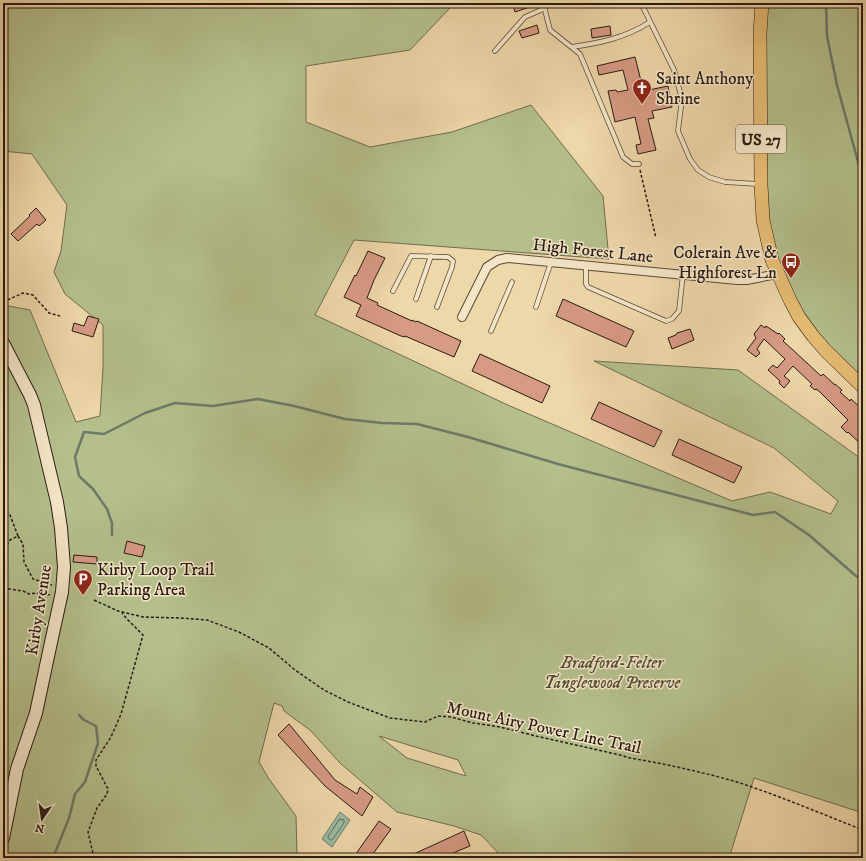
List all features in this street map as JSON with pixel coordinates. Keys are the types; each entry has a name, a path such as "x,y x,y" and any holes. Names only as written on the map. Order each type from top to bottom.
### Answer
{"main road":[{"name":"US 27","path":"762,3 760,33 761,185 763,220 772,260 777,274 799,317 826,351 863,387"}],"street":[{"name":"High Forest Lane","path":"462,317 487,267 492,263 507,258 551,261 737,280 747,280 777,274"},
{"name":"Kirby Avenue","path":"3,343 30,395 57,502 64,559 60,599 36,713 18,769 3,838"}],"lane":[{"path":"641,3 674,70 682,99 678,131 690,159 698,170 709,177 725,182 761,185"},
{"path":"545,4 550,30 580,54 623,157 632,164 639,164"},
{"path":"495,50 525,17 541,10 545,4"},
{"path":"572,47 606,42 641,28 650,22"},
{"path":"393,291 411,256 448,257 453,261 452,267 437,307"},
{"path":"416,299 431,256"},
{"path":"536,307 551,261"},
{"path":"586,265 586,284 588,287 666,320 672,319 679,311 683,274"},
{"path":"491,331 512,282"}],"path":[{"path":"639,164 656,238"},
{"path":"3,302 23,293 33,296 49,313 60,316"},
{"path":"3,508 10,515 18,536 23,544 24,562 33,579 52,585 60,599"},
{"path":"3,552 10,540 18,536"},
{"path":"3,588 23,590 29,594 36,593 50,595 60,599"},
{"name":"Mount Airy Power Line Trail","path":"94,600 122,612 143,617 207,620 238,632 269,648 295,670 324,690 348,702 390,718 425,722 438,716 451,717 630,758 691,770 736,782 774,795 863,830"},
{"path":"94,858 88,832 97,808 107,794 108,789 96,766 96,760 111,736 121,714 143,635 133,626 122,612"}],"green space":[{"name":"Bradford-Felter Tanglewood Preserve","path":"3,3 450,3 450,8 410,50 306,66 306,122 370,147 452,132 531,105 603,196 609,259 354,240 315,315 510,406 732,501 770,492 831,514 838,501 774,448 594,361 738,370 860,458 863,461 863,813 754,778 730,855 740,858 503,858 481,835 454,826 397,812 340,763 310,730 284,711 282,706 274,703 259,762 269,779 296,816 297,854 294,858 3,858 3,305 30,310 76,422 100,416 103,368 103,325 65,294 54,272 61,251 67,205 32,154 3,151","holes":["379,736 458,760 466,776 407,758"]},
{"path":"762,3 863,3 863,387 813,336 769,243"}],"water":[{"path":"340,812 350,820 332,847 322,839"}],"building":[{"path":"512,3 539,3 539,4 515,12"},
{"path":"537,25 539,33 522,38 519,31"},
{"path":"610,26 611,35 592,38 591,29"},
{"name":"Saint Anthony Shrine","path":"635,57 642,85 647,84 649,90 668,86 672,107 652,111 654,118 648,119 656,150 638,154 636,145 641,144 635,117 615,122 608,91 616,90 617,92 628,90 623,70 599,75 597,66"},
{"path":"36,208 46,220 39,226 37,224 18,241 11,234 30,216 29,215"},
{"path":"368,251 385,258 367,298 378,303 377,305 461,341 454,357 356,316 361,305 344,297"},
{"path":"563,299 634,331 626,347 556,316"},
{"path":"88,316 99,319 93,337 72,331 74,323 84,326"},
{"path":"761,325 765,328 766,326 778,334 779,333 785,339 783,341 821,376 823,374 842,390 840,392 850,401 851,399 863,410 863,428 860,432 863,435 863,446 841,427 848,420 820,392 810,386 812,384 793,366 784,376 790,381 784,388 779,383 780,381 768,370 773,365 777,368 785,359 764,339 757,349 760,353 756,357 747,350 756,338 754,334"},
{"path":"690,329 694,340 672,349 668,338 676,335 677,333"},
{"path":"480,354 550,386 542,403 472,371"},
{"path":"599,402 662,431 654,447 591,419"},
{"path":"679,439 742,467 734,483 672,455"},
{"path":"127,541 145,546 142,557 124,553"},
{"path":"74,555 97,557 97,564 73,562"},
{"path":"289,724 335,780 357,794 360,787 373,797 362,816 325,786 278,735"},
{"path":"379,821 391,829 370,858 353,858"},
{"path":"464,831 470,846 441,858 405,858"}],"waterway":[{"path":"826,3 827,36 837,85 863,180"},
{"path":"112,535 112,523 107,509 93,489 79,476 75,457 84,432 104,434 145,413 175,403 213,406 258,399 294,406 345,419 382,423 417,424 468,437 558,464 753,515 775,512 809,535 856,576 863,580"},
{"path":"53,858 69,818 75,794 85,782 98,743 96,726 84,720 79,715"}],"place":[{"name":"Saint Anthony Shrine","path":"642,105"},
{"name":"Colerain Ave & Highforest Ln","path":"791,279"},
{"name":"Kirby Loop Trail Parking Area","path":"83,596"}]}
